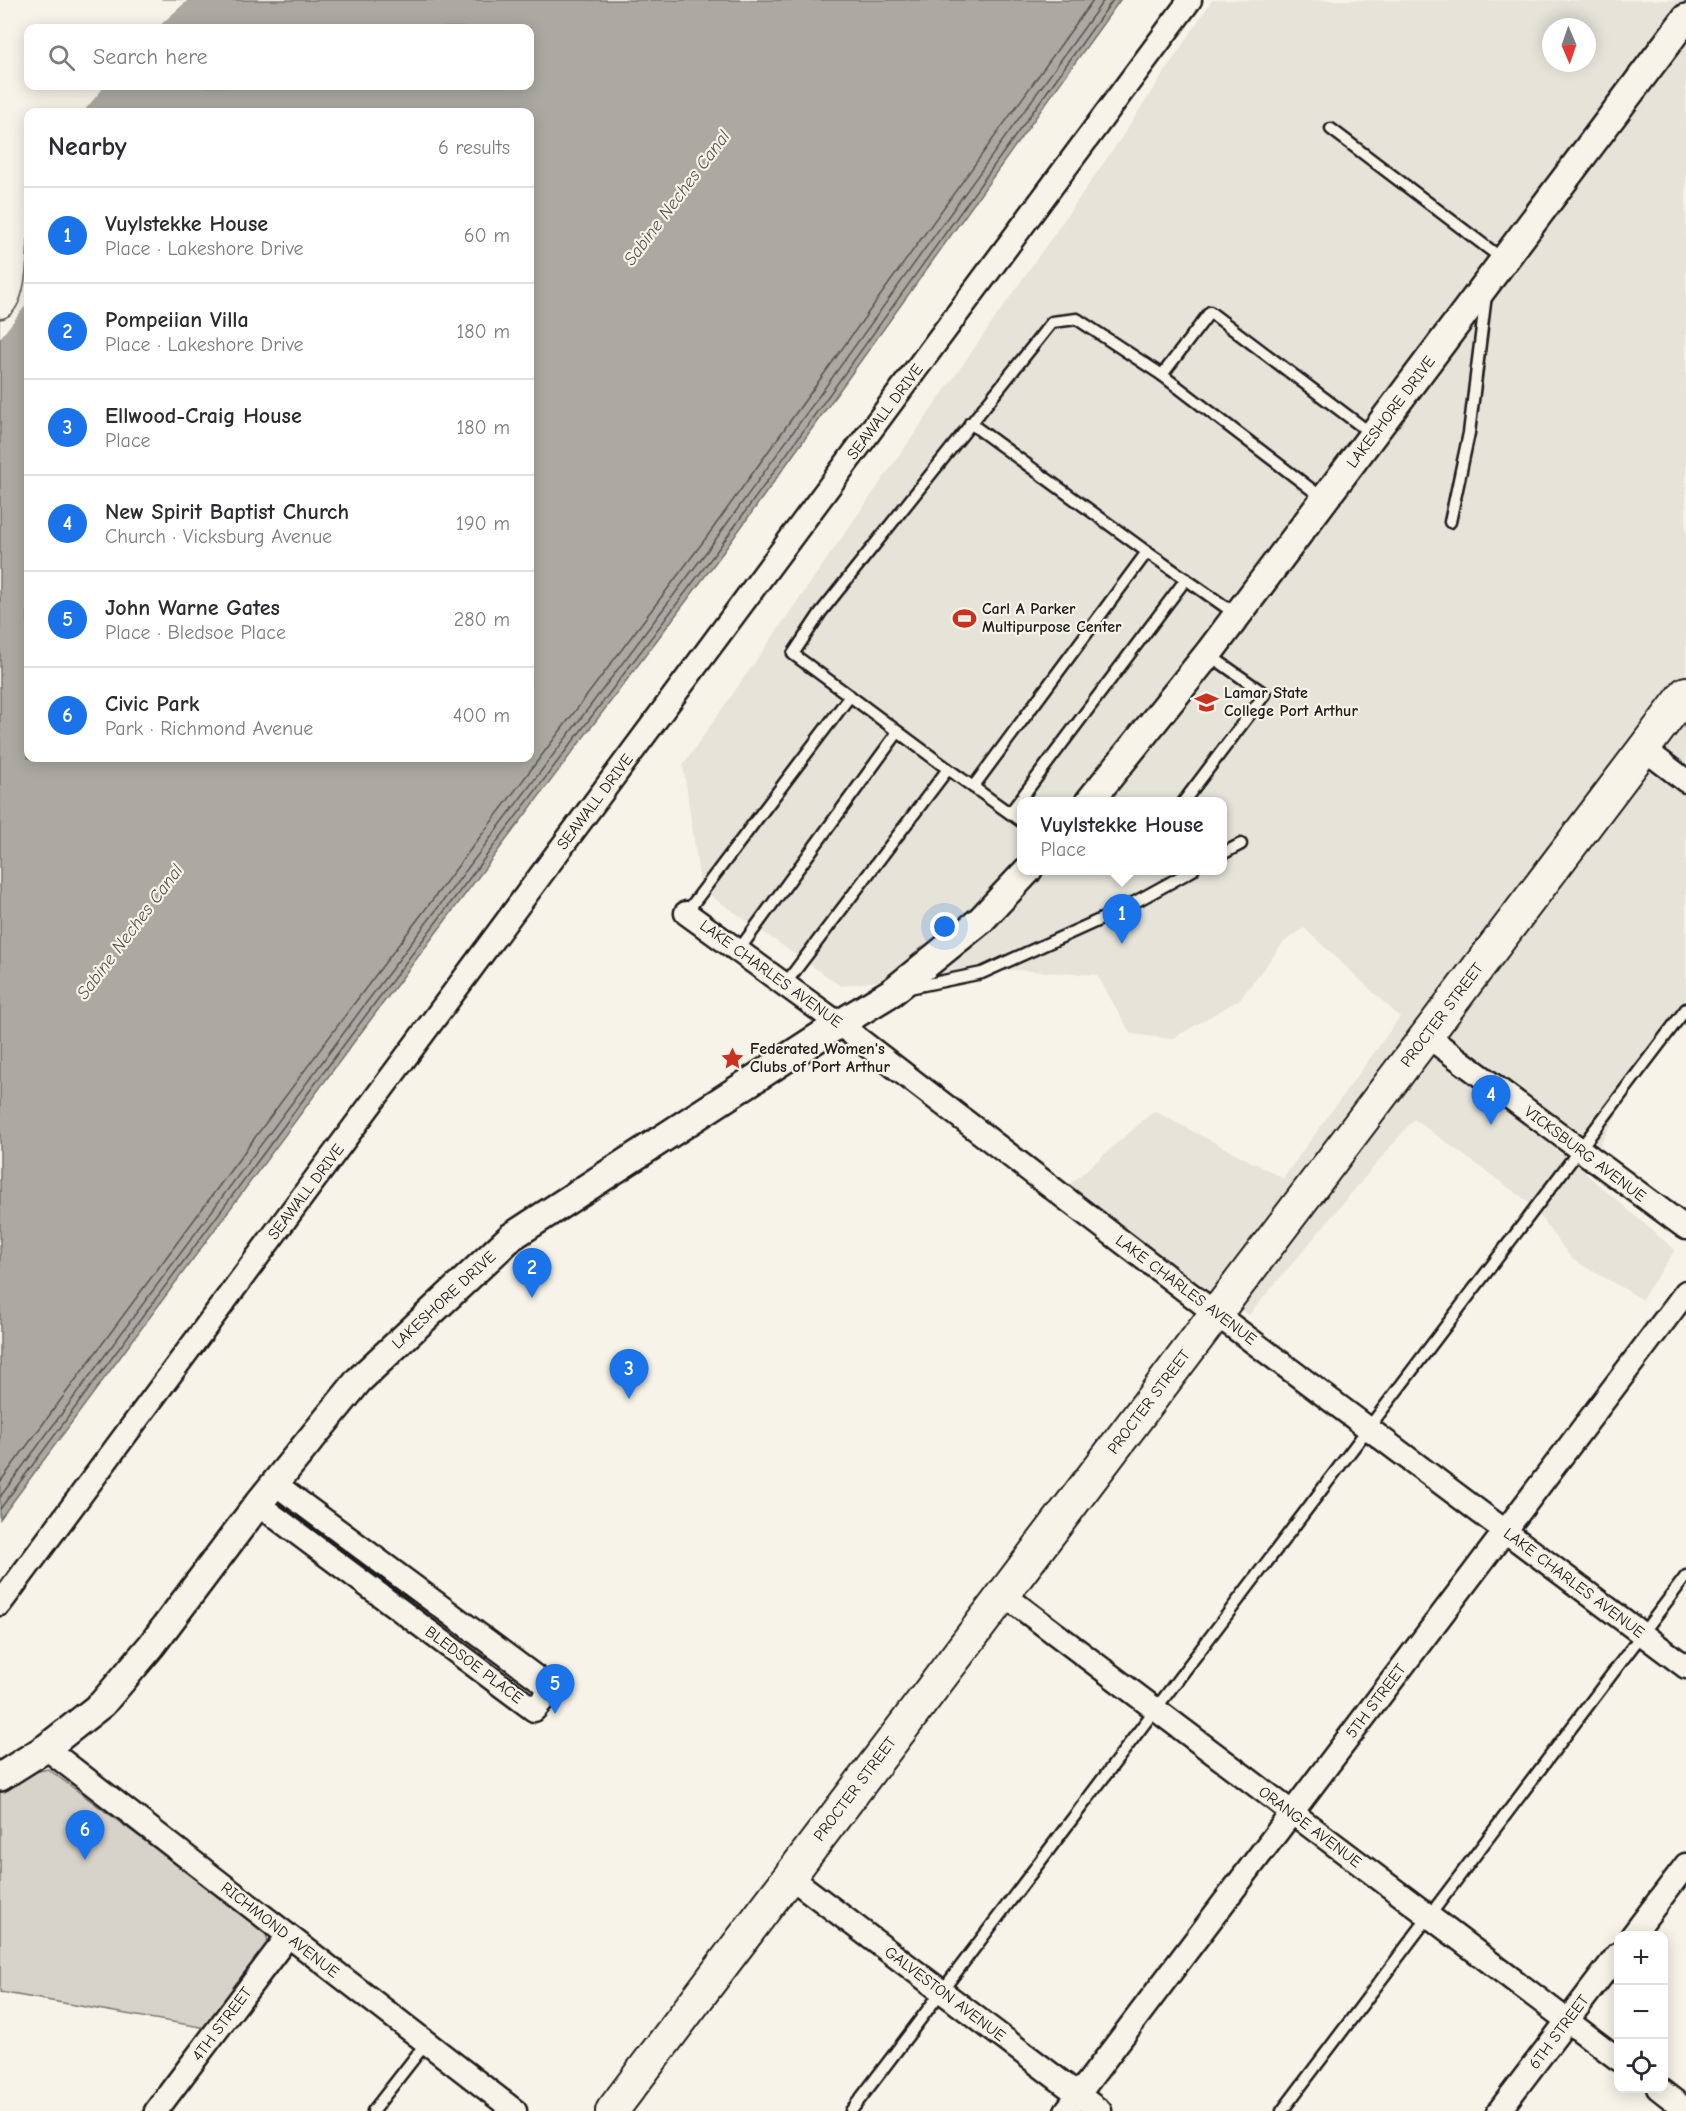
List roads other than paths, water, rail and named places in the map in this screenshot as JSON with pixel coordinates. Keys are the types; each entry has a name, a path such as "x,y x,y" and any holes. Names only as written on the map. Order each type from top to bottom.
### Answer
{"main road":[{"name":"PROCTER STREET","path":"612,2111 1686,693"}],"street":[{"name":"SEAWALL DRIVE","path":"0,1604 1191,0"},
{"name":"LAKESHORE DRIVE","path":"1092,797 1208,654 1686,18"},
{"path":"1644,749 1686,781"},
{"name":"LAKESHORE DRIVE","path":"0,1777 46,1748 102,1704 151,1646 274,1483 359,1380 511,1237 892,992 981,920 1023,875"},
{"name":"LAKE CHARLES AVENUE","path":"687,913 839,1024 1216,1314 1686,1667"},
{"name":"VICKSBURG AVENUE","path":"1427,1036 1686,1228"},
{"name":"5TH STREET","path":"1072,2103 1686,1292"},
{"name":"BLEDSOE PLACE","path":"258,1504 534,1710 552,1689 274,1483"},
{"name":"ORANGE AVENUE","path":"1003,1594 1614,2056"},
{"name":"RICHMOND AVENUE","path":"46,1748 515,2111"},
{"path":"1635,1931 1686,1865"},
{"name":"GALVESTON AVENUE","path":"789,1876 941,1991 1072,2103 1100,2111"},
{"name":"4TH STREET","path":"156,2111 288,1936"},
{"name":"6TH STREET","path":"1499,2111 1614,1959"},
{"path":"1664,2093 1686,2110"}],"lane":[{"path":"1331,129 1505,261"},
{"path":"1450,522 1469,433 1488,283"},
{"path":"1162,375 1210,312 1373,435"},
{"path":"1017,818 793,654 821,612 1052,322 1077,319 1162,375 1324,500"},
{"path":"970,423 1237,615"},
{"path":"973,787 1147,552"},
{"path":"1022,797 1186,579"},
{"path":"1187,797 1265,694 1208,654"},
{"path":"687,913 850,696"},
{"path":"738,951 898,732"},
{"path":"785,984 948,769"},
{"path":"1010,813 1017,804"},
{"path":"1227,851 1241,844"},
{"path":"892,992 982,973 1117,912 1184,875"},
{"path":"851,2111 1686,1009"},
{"path":"1282,2111 1686,1576"},
{"path":"373,2111 426,2043"}],"water":[{"name":"Sabine Neches Canal","path":"162,0 1120,0 724,551 371,1019 0,1519 0,316 16,298 24,225 24,762 534,762 534,108 71,108 84,90 534,90 534,24 140,24"}],"place":[{"name":"Carl A Parker Multipurpose Center","path":"964,618"},
{"name":"Lamar State College Port Arthur","path":"1206,702"},
{"name":"Vuylstekke House","path":"1122,944"},
{"name":"Federated Women's Clubs of Port Arthur","path":"732,1058"},
{"name":"New Spirit Baptist Church","path":"1491,1125"},
{"name":"Pompeiian Villa","path":"532,1298"},
{"name":"Ellwood-Craig House","path":"629,1399"},
{"name":"John Warne Gates","path":"555,1714"},
{"name":"Civic Park","path":"85,1860"}]}
